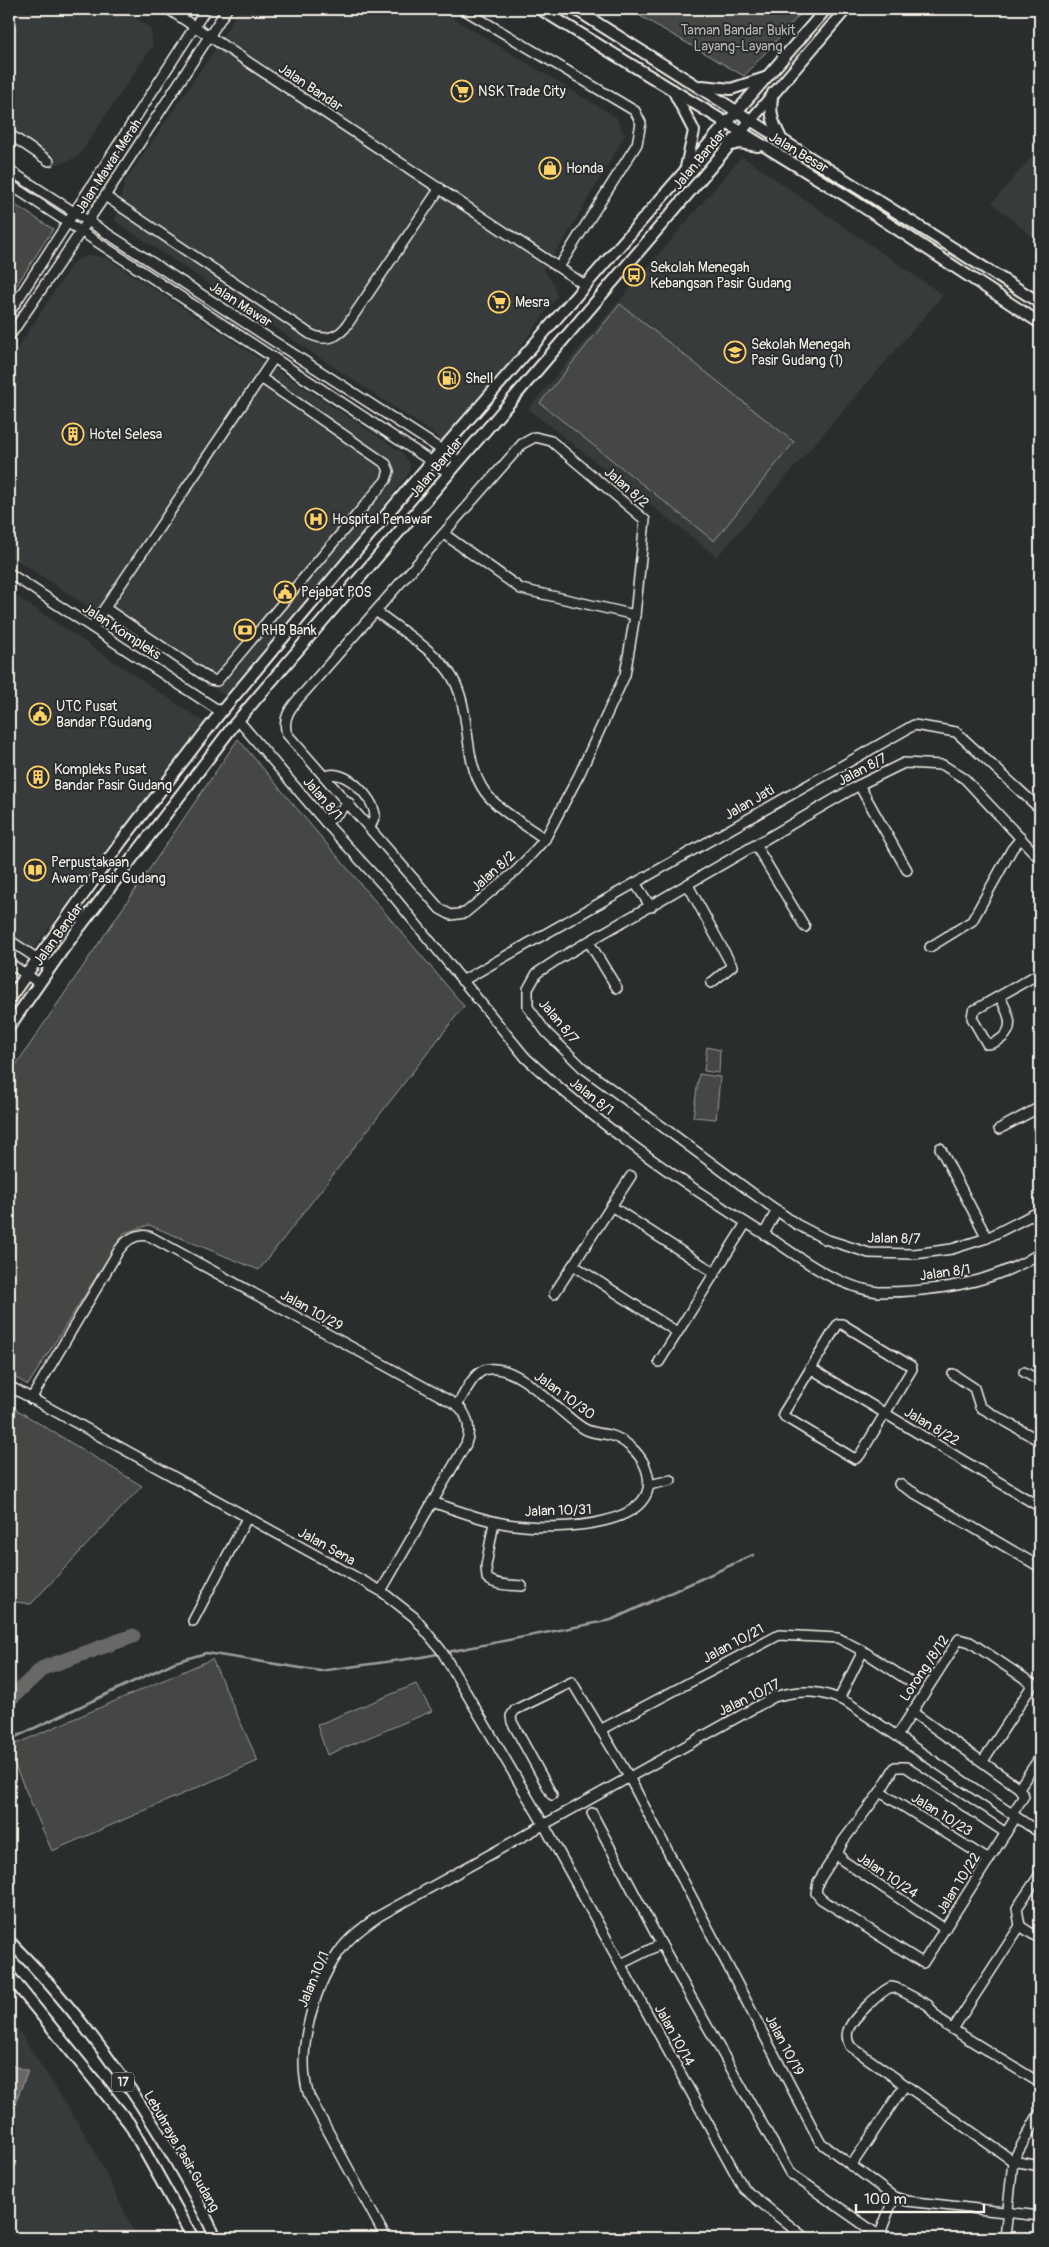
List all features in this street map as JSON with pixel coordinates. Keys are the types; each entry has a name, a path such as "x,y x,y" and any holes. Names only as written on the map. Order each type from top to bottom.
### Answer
{"main road":[{"name":"Jalan Besar","path":"540,9 850,199 1040,323"},
{"name":"Jalan Besar","path":"575,9 1040,303"},
{"name":"Jalan Bandar","path":"9,999 121,842 221,712 442,450 826,9"},
{"name":"Jalan Bandar","path":"9,1028 50,967 238,720 773,92 846,9"},
{"path":"698,85 730,89 768,77"},
{"path":"672,90 694,131 685,170"},
{"path":"773,92 770,110 771,119 781,138"},
{"path":"728,146 745,143 764,147"},
{"name":"Lebuhraya Pasir Gudang","path":"9,1941 80,2022 143,2109 181,2173 216,2238"},
{"name":"17","path":"9,1975 129,2123 193,2238"}],"street":[{"name":"Jalan Bandar","path":"168,9 585,285"},
{"name":"Jalan Mawar Merah","path":"9,312 206,9"},
{"name":"Jalan Mawar Merah","path":"9,337 82,232 227,9"},
{"path":"463,9 635,111 641,123 637,144 559,267"},
{"path":"9,134 48,161"},
{"name":"Jalan Mawar","path":"9,170 459,461"},
{"name":"Jalan Mawar","path":"9,184 449,473"},
{"path":"105,196 310,334 322,338 335,336 345,328 440,188"},
{"path":"92,627 274,358"},
{"path":"105,608 211,680 218,681 382,486 389,471 386,464 261,378"},
{"name":"Jalan 8/2","path":"535,437 549,439 645,520 635,614 624,678 579,775 545,839 502,884 465,913 447,914 440,908 326,776 287,734 286,717 309,687 376,611 524,443 535,437"},
{"path":"444,534 521,589 635,614"},
{"name":"Jalan Kompleks","path":"9,573 221,712"},
{"path":"376,611 436,658 449,671 461,696 473,760 485,791 496,803 545,839"},
{"name":"Jalan 8/1","path":"238,720 326,823 394,897 526,1058 550,1080 640,1150 746,1223 835,1280 864,1290 878,1292 974,1282 1010,1271 1040,1253"},
{"name":"Jalan Jati","path":"462,981 914,725 956,732 1040,809"},
{"name":"Jalan 8/7","path":"1040,859 965,779 943,765 904,763 859,785 535,975 528,989 526,999 530,1012 546,1032 583,1068 777,1210 825,1239 869,1253 914,1254 952,1248 986,1238 1040,1211"},
{"path":"326,776 334,774 343,775 370,801 375,812 370,828"},
{"path":"859,785 907,870"},
{"path":"326,823 349,803"},
{"path":"930,947 972,921 1012,849 1021,838"},
{"path":"756,846 804,927"},
{"path":"635,883 651,907"},
{"path":"688,885 732,964 730,969 711,982"},
{"path":"9,940 50,967"},
{"path":"589,942 617,988"},
{"path":"9,962 40,983"},
{"path":"1000,997 1008,1014 1010,1026 1005,1036 988,1044 984,1040 972,1013 1040,973"},
{"path":"999,1129 1040,1107"},
{"path":"940,1148 986,1238"},
{"path":"554,1294 631,1176"},
{"path":"611,1206 715,1273"},
{"path":"764,1234 777,1210"},
{"path":"658,1362 746,1223"},
{"name":"Jalan 10/29","path":"31,1399 119,1250 129,1239 141,1235 151,1237 457,1405"},
{"path":"573,1265 677,1332"},
{"path":"842,1324 912,1367 886,1414 856,1459 783,1416 783,1412 810,1368 836,1325 842,1324"},
{"name":"Jalan 8/22","path":"810,1368 1040,1507"},
{"name":"Jalan 10/30","path":"457,1405 472,1382 482,1371 488,1369 504,1371 527,1384 583,1429 613,1436 631,1447 644,1464 649,1485"},
{"path":"1024,1372 1040,1381"},
{"path":"953,1374 974,1388 980,1406 1040,1441"},
{"name":"Jalan Sena","path":"9,1386 381,1592 414,1617 442,1650 544,1825"},
{"path":"381,1592 470,1435 467,1420 457,1405"},
{"path":"649,1485 671,1480"},
{"path":"899,1484 1040,1567"},
{"name":"Jalan 10/31","path":"432,1502 494,1522 525,1526 591,1524 607,1521 641,1503 647,1496 649,1485"},
{"path":"193,1621 247,1518"},
{"path":"494,1522 486,1566 487,1578 491,1582 522,1586"},
{"name":"Jalan 10/21","path":"600,1730 776,1636 838,1638 863,1651 909,1681"},
{"name":"Lorong /8/12","path":"897,1736 956,1642 962,1638 1037,1683"},
{"path":"839,1699 863,1651"},
{"name":"Jalan 10/19","path":"552,1794 512,1722 513,1712 572,1682 629,1777 820,2142 894,2197 907,2201 1040,2216"},
{"path":"983,1761 1037,1683"},
{"name":"Jalan 10/17","path":"544,1825 774,1697 792,1692 810,1691 839,1699 1040,1833"},
{"path":"912,1712 1019,1788 1040,1757"},
{"path":"840,1848 880,1792 895,1767 906,1767 1006,1833"},
{"name":"Jalan 10/22","path":"840,1848 818,1882 816,1894 923,1963 1006,1833 1024,1796 1019,1788"},
{"name":"Jalan 10/23","path":"880,1792 988,1860"},
{"path":"592,1813 661,1944 790,2173 880,2234 892,2238"},
{"name":"Jalan 10/14","path":"544,1825 744,2189 805,2238"},
{"name":"Jalan 10/1","path":"386,2238 343,2161 306,2087 306,2038 317,1998 339,1952 361,1929 419,1892 544,1825"},
{"name":"Jalan 10/24","path":"840,1848 838,1852 842,1860 945,1929"},
{"path":"954,2029 1020,1926 1017,1908 1040,1874"},
{"path":"1020,1926 1040,1939"},
{"path":"621,1964 661,1944"},
{"path":"1040,2083 938,2019 928,2006 891,1987 865,2009 850,2025 847,2038 850,2046 1013,2161 1040,2166"},
{"path":"851,2166 905,2085"},
{"path":"1005,2238 1013,2161 1040,2112"},
{"path":"1031,2126 1040,2130"},
{"path":"880,2234 894,2197"}],"shaded area":[{"path":"22,9 122,9 150,28 153,45 78,157 55,165 46,162 9,138 9,29"},
{"path":"239,9 438,9 616,117 625,135 563,242 543,269 554,284 557,297 510,361 443,440 115,221 125,181 213,52"},
{"path":"1040,147 1040,243 992,203"},
{"name":"Sekolah Menegah Pasir Gudang (1)","path":"742,156 943,295 717,557 528,409"},
{"path":"91,255 107,258 403,453 410,464 409,473 329,577 225,696 9,555 9,361 72,264 82,257"},
{"path":"9,591 204,722 115,838 36,946 31,948 24,948 9,938"},
{"path":"9,2015 93,2147 137,2238 9,2238"},
{"path":"9,2064 28,2071 9,2118"}],"green space":[{"name":"Taman Bandar Bukit Layang-Layang","path":"628,9 805,9 744,76"},
{"path":"9,201 53,229 9,297"},
{"path":"620,304 794,442 714,541 540,403"},
{"path":"238,739 464,1006 259,1270 149,1225 124,1233 28,1385 9,1374 9,1075"},
{"path":"707,1047 720,1050 719,1073 704,1071"},
{"path":"699,1074 720,1077 716,1119 693,1117"},
{"path":"9,1405 142,1486 31,1604 9,1601"},
{"path":"212,1659 258,1761 52,1851 9,1752 9,1747"},
{"path":"416,1684 432,1711 327,1755 317,1725"}],"waterway":[{"path":"9,1740 175,1662 206,1653 320,1671 422,1657 611,1620 753,1555"},
{"path":"9,1700 43,1668 133,1636"}],"place":[{"name":"NSK Trade City","path":"462,91"},
{"name":"Honda","path":"550,168"},
{"name":"Sekolah Menegah Kebangsan Pasir Gudang","path":"634,275"},
{"name":"Mesra","path":"499,302"},
{"name":"Sekolah Menegah Pasir Gudang (1)","path":"735,352"},
{"name":"Shell","path":"449,378"},
{"name":"Hotel Selesa","path":"73,434"},
{"name":"Hospital Penawar","path":"316,519"},
{"name":"Pejabat POS","path":"285,592"},
{"name":"RHB Bank","path":"245,630"},
{"name":"UTC Pusat Bandar P.Gudang","path":"40,714"},
{"name":"Kompleks Pusat Bandar Pasir Gudang","path":"38,777"},
{"name":"Perpustakaan Awam Pasir Gudang","path":"35,870"}]}
